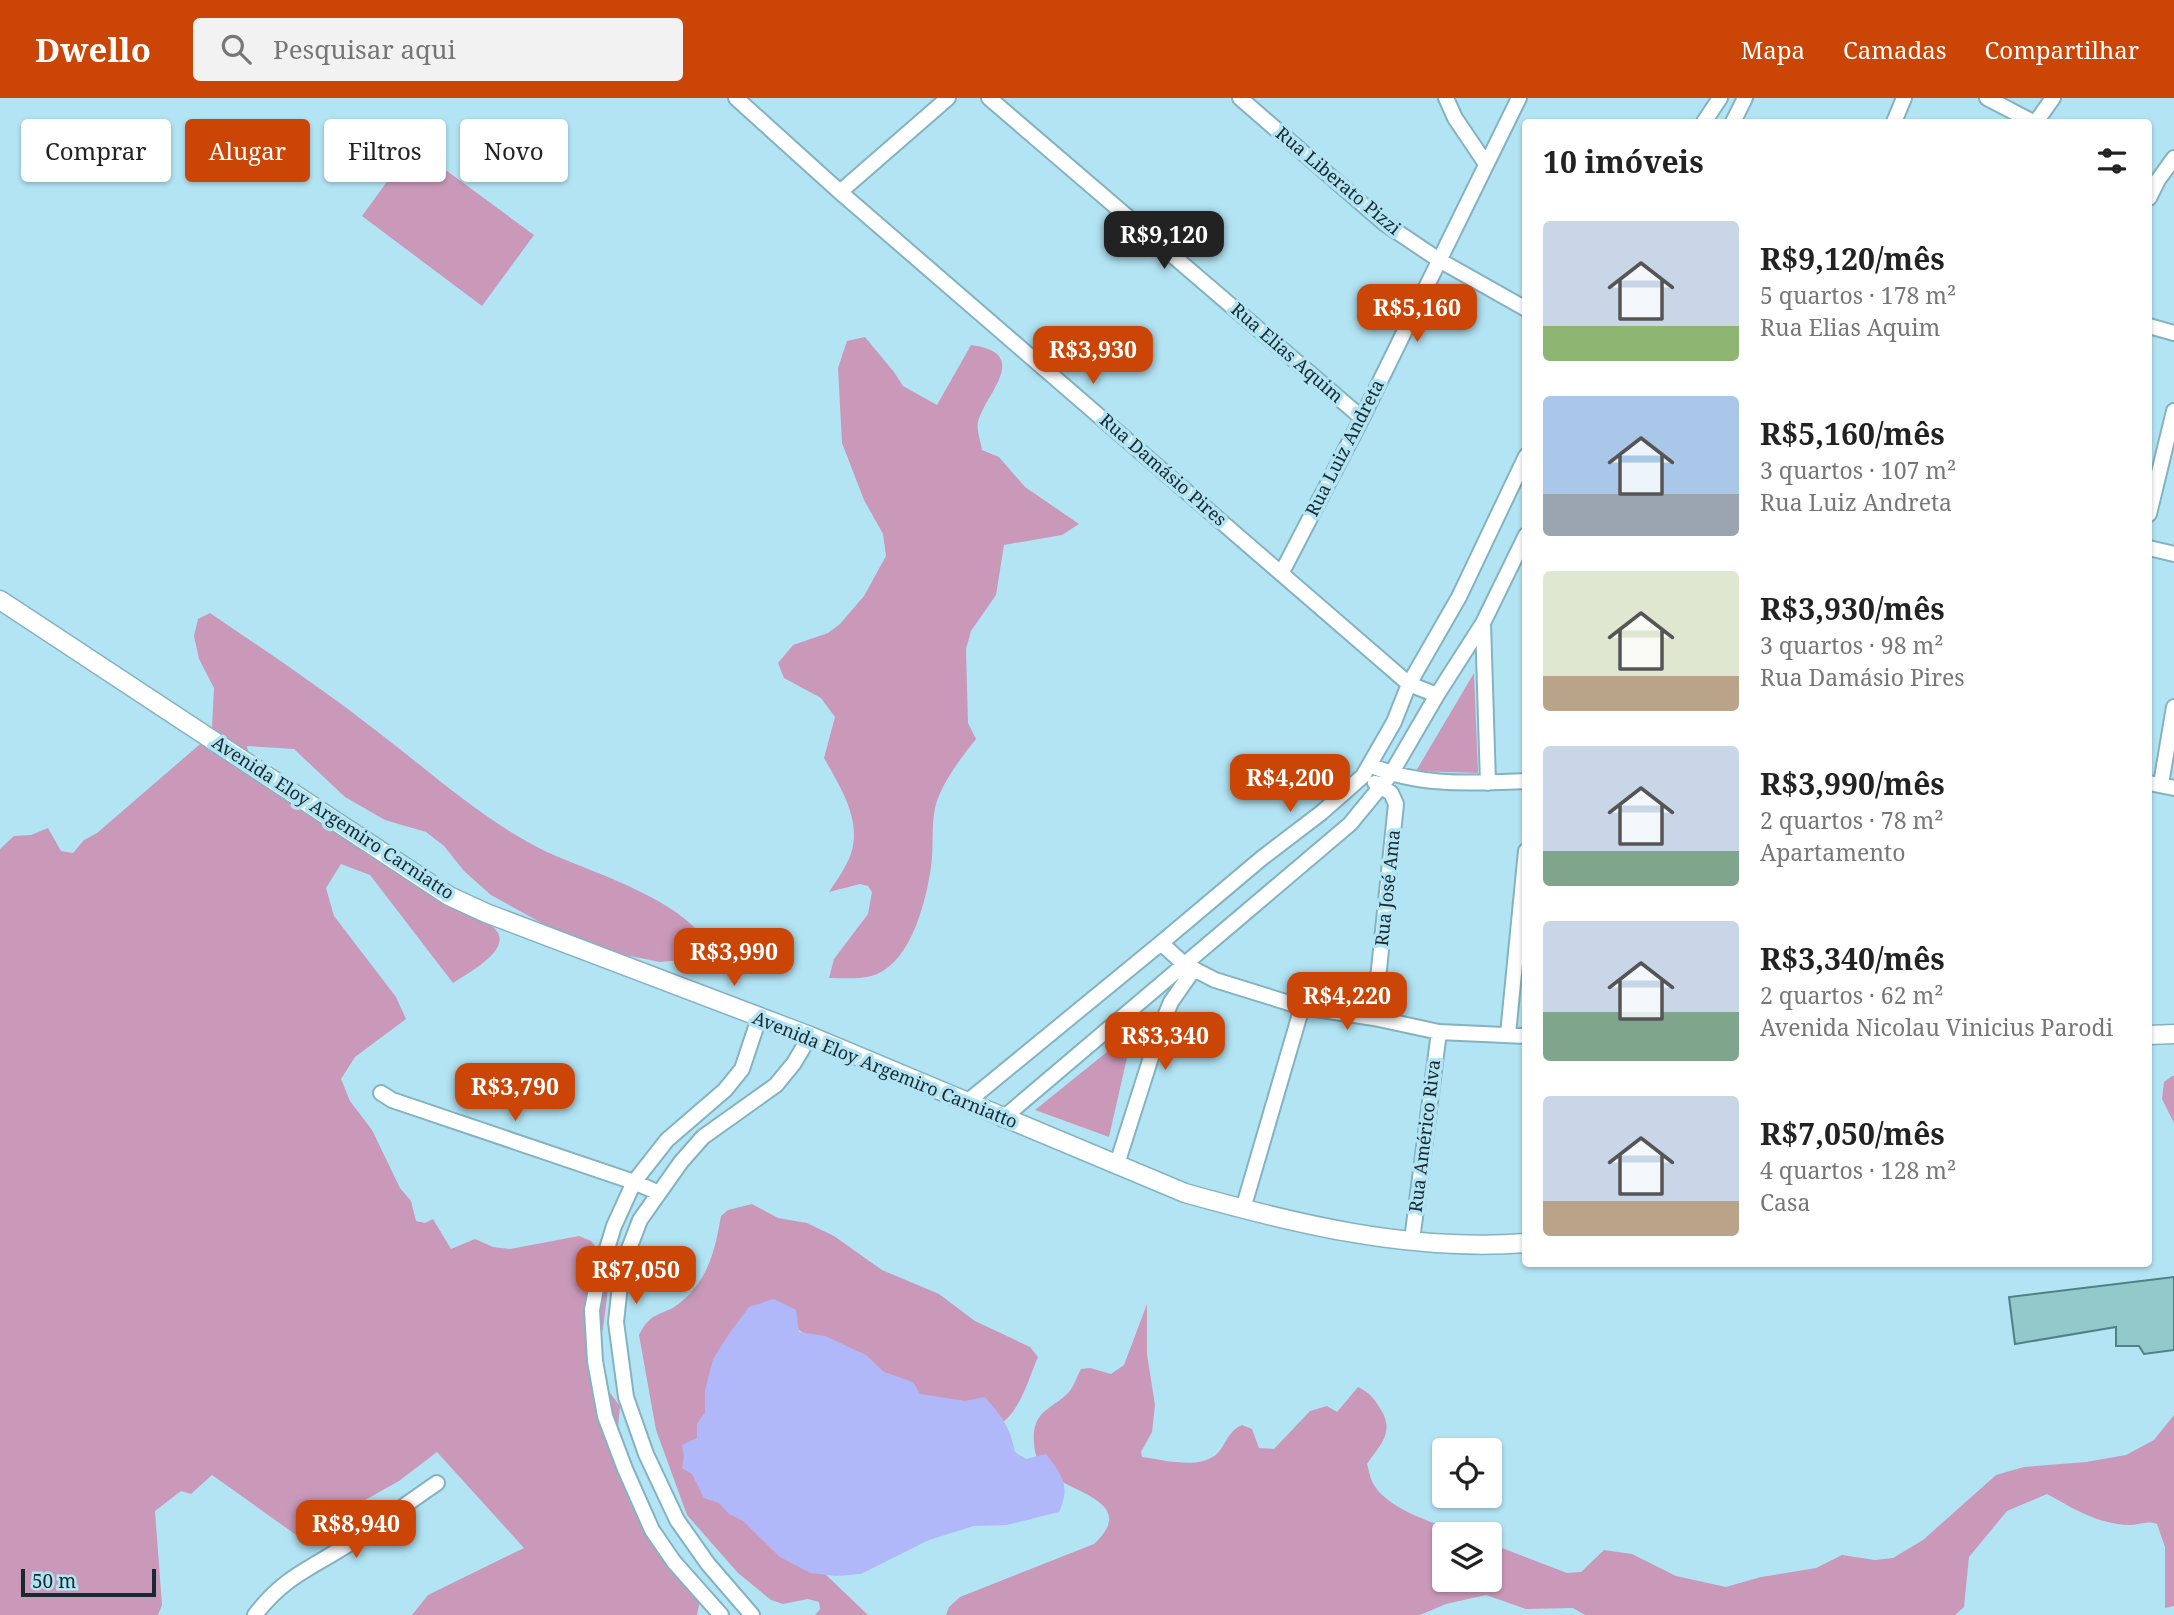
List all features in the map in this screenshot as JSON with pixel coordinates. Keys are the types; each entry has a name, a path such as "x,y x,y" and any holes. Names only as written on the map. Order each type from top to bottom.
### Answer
{"street":[{"name":"Rua Damásio Pires","path":"736,98 840,192 1409,684 1437,695"},
{"path":"840,192 948,98"},
{"name":"Rua Elias Aquim","path":"989,98 1362,418"},
{"name":"Rua Liberato Pizzi","path":"1240,98 1384,223 1439,260 1522,307"},
{"path":"1446,98 1455,118 1486,164"},
{"name":"Rua Luiz Andreta","path":"1282,572 1362,418 1520,98"},
{"path":"1706,119 1720,98"},
{"path":"1734,119 1745,98"},
{"path":"1895,119 1904,98"},
{"path":"1987,98 2028,119"},
{"path":"2036,119 2053,98"},
{"path":"2152,192 2174,158"},
{"path":"2152,327 2174,333"},
{"path":"2152,502 2174,411"},
{"path":"967,1102 1262,858 1321,813 1366,770 1394,722 1409,684 1459,597 1522,469"},
{"path":"1002,1118 1189,967 1350,824 1391,774 1483,622 1522,544"},
{"path":"2152,549 2174,554"},
{"name":"Avenida Eloy Argemiro Carniatto","path":"0,600 449,896 486,913 810,1036 1185,1193 1324,1227 1412,1240 1485,1246 1522,1243"},
{"path":"1483,622 1488,783"},
{"path":"2161,785 2174,707"},
{"path":"1366,770 1430,782 1522,781"},
{"path":"1366,770 1382,787"},
{"name":"Rua José Ama","path":"1374,1018 1396,804 1395,796 1382,787"},
{"path":"1508,1034 1522,892"},
{"path":"1161,943 1189,967 1233,987 1301,1007 1438,1031 1522,1036"},
{"path":"1117,1164 1161,1026 1189,967"},
{"path":"1243,1209 1301,1007"},
{"path":"721,1615 674,1562 652,1530 625,1469 606,1416 595,1361 592,1310 598,1278 614,1226 634,1182 667,1140 725,1090 741,1069 759,1018"},
{"name":"Rua Américo Riva","path":"1412,1240 1438,1031"},
{"path":"2152,1035 2174,1034"},
{"path":"752,1615 708,1564 677,1520 646,1454 626,1397 616,1322 622,1267 640,1220 703,1137 776,1085 794,1063 810,1036"},
{"path":"381,1093 392,1100 634,1182 659,1193"},
{"path":"255,1615 270,1595 293,1576 345,1547 437,1483"}],"shaded area":[{"path":"446,170 534,235 482,306 362,216 387,182 446,182"},
{"path":"865,337 903,386 937,405 971,345 989,349 999,356 1002,365 1000,376 978,422 982,450 999,457 1025,487 1079,524 1062,535 1004,545 996,595 971,631 966,649 968,723 976,739 952,772 938,799 934,815 929,881 915,928 900,956 877,974 859,978 829,978 834,959 868,914 872,892 868,886 860,884 829,892 847,863 854,835 853,822 844,796 824,758 835,717 821,698 784,678 778,663 793,645 828,633 840,624 864,596 886,556 883,534 864,500 842,443 838,368 847,341"},
{"path":"210,613 341,704 503,827 547,852 613,879 664,904 701,935 709,952 700,958 660,962 610,952 565,936 491,895 464,871 444,846 426,832 385,820 345,797 294,749 247,746 248,752 260,765 471,908 496,930 500,938 493,953 477,968 453,983 370,875 341,864 326,888 334,916 396,997 406,1019 355,1057 341,1079 350,1101 372,1130 400,1188 411,1201 416,1221 425,1223 433,1219 451,1249 475,1239 493,1247 510,1249 579,1236 591,1241 601,1254 608,1289 603,1329 592,1362 597,1376 620,1406 616,1450 629,1501 646,1534 693,1574 701,1595 697,1615 412,1615 428,1595 524,1548 437,1452 399,1481 299,1537 212,1475 191,1494 181,1491 155,1511 162,1605 158,1615 0,1615 0,849 14,836 31,835 48,828 61,851 73,853 84,840 97,833 206,739 212,727 214,688 199,659 194,636 198,619"},
{"path":"1474,673 1478,773 1416,771"},
{"path":"1133,1031 1109,1137 1035,1110"},
{"path":"2172,1076 2174,1123 2162,1099 2164,1082"},
{"path":"752,1204 778,1218 807,1223 834,1236 882,1270 939,1294 975,1321 1030,1347 1038,1357 1015,1409 1000,1425 990,1429 827,1348 791,1325 822,1571 868,1615 815,1615 820,1609 819,1602 808,1599 783,1604 771,1600 738,1573 687,1515 656,1430 639,1335 653,1317 675,1307 698,1283 713,1252 721,1216 728,1210"},
{"path":"1147,1304 1147,1354 1155,1405 1152,1432 1141,1452 1142,1457 1173,1462 1195,1462 1214,1456 1232,1432 1242,1425 1252,1429 1259,1448 1274,1449 1310,1411 1327,1406 1337,1412 1358,1387 1366,1391 1381,1410 1387,1425 1381,1444 1367,1464 1374,1485 1392,1503 1433,1522 1432,1592 1502,1592 1502,1548 1567,1573 1581,1572 1604,1550 1632,1554 1676,1576 1726,1587 1761,1577 1816,1568 1842,1555 1875,1560 1893,1558 1923,1540 1996,1475 2024,1467 2086,1462 2126,1455 2154,1440 2174,1415 2174,1606 2165,1608 2165,1547 2157,1524 2129,1525 2107,1522 2086,1515 2047,1494 2007,1511 1969,1557 1964,1607 1955,1615 1585,1615 1573,1608 1526,1609 1486,1595 1446,1604 1420,1615 946,1615 949,1607 960,1597 1094,1544 1106,1529 1109,1517 1105,1507 1042,1468 1035,1451 1034,1432 1039,1418 1068,1393 1081,1369 1090,1368 1111,1374 1124,1365"}],"water":[{"path":"774,1299 796,1310 799,1332 825,1336 866,1355 884,1372 913,1382 920,1394 965,1401 985,1397 1004,1422 1015,1452 1026,1459 1046,1454 1056,1468 1064,1488 1059,1512 1007,1525 974,1526 929,1540 861,1574 836,1576 810,1573 780,1557 743,1521 729,1514 719,1503 704,1498 692,1474 682,1468 682,1445 697,1438 697,1424 705,1412 705,1391 713,1359 749,1307"}],"building":[{"path":"2174,1277 2174,1350 2144,1354 2139,1346 2116,1346 2116,1327 2015,1344 2009,1297"}]}
